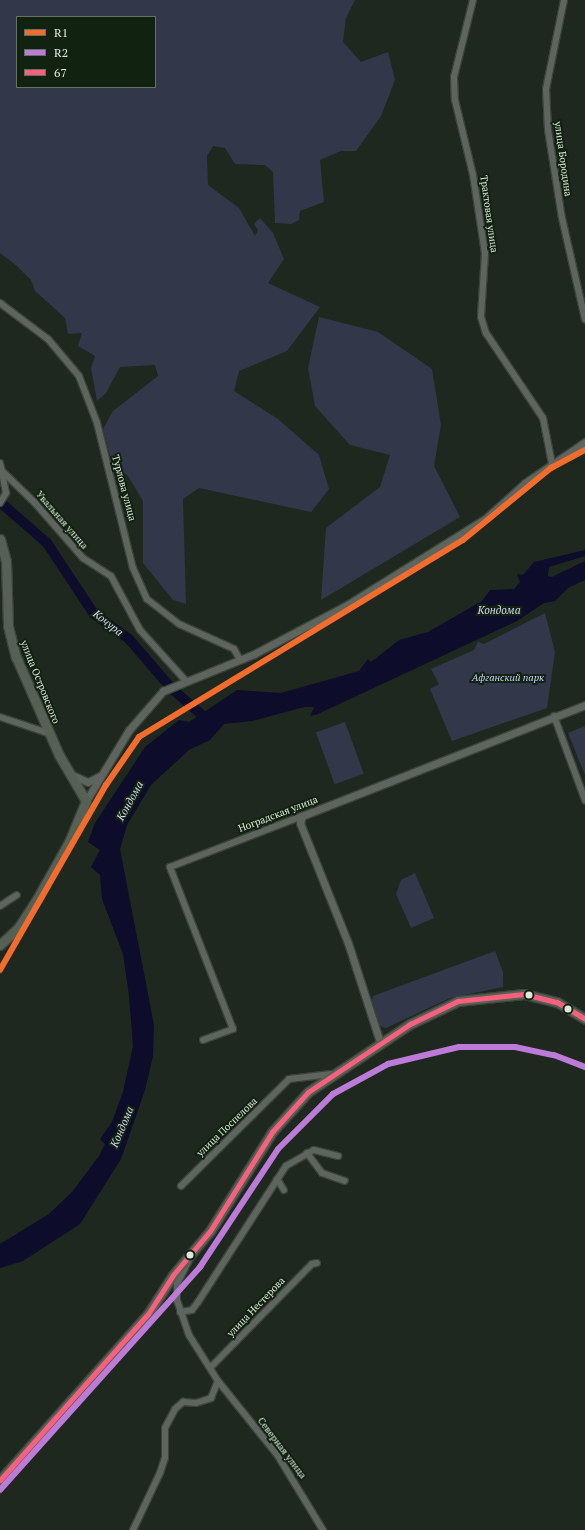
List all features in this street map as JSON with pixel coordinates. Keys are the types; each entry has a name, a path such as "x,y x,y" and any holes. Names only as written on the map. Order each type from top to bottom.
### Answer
{"main road":[{"name":"улица Островского","path":"0,539 8,626 16,657 48,733 86,801"},
{"path":"0,945 18,928 37,899 69,842 86,801"},
{"path":"0,1480 148,1314 193,1253 272,1132 308,1092 380,1042 438,1009 480,997 524,994 544,998 585,1019"}],"street":[{"name":"улица Бородина","path":"564,0 546,90 548,130 562,218 585,319"},
{"name":"Трактовая улица","path":"475,1 454,77 455,100 473,175 485,253 481,317 486,333 543,418 552,464"},
{"name":"Турлова улица","path":"0,303 48,339 79,376 97,423 132,568 147,598 174,621 234,649 240,660"},
{"path":"86,801 129,730 163,691 182,682 240,660 347,605 486,518 552,464 585,442"},
{"path":"0,463 3,496 0,503"},
{"name":"Увальная улица","path":"2,472 35,503 83,558 111,576 140,630 182,682"},
{"name":"Ноградская улица","path":"203,1040 233,1029 170,867 585,705"},
{"path":"554,716 585,800"},
{"path":"0,717 48,733"},
{"path":"69,773 84,782 100,776"},
{"path":"302,816 300,823 324,879 380,1042"},
{"path":"0,906 17,895"},
{"name":"улица Поспелова","path":"181,1186 289,1079 332,1074"},
{"path":"180,1312 192,1310 198,1302 286,1166 307,1154 321,1151 338,1156"},
{"path":"307,1154 322,1173 345,1181"},
{"path":"277,1179 284,1190"},
{"path":"133,1530 166,1458 165,1428 183,1402 196,1403 211,1398 218,1381 211,1367 188,1334 180,1312 177,1284 193,1253"},
{"name":"улица Нестерова","path":"211,1367 312,1264 317,1263"},
{"name":"Северная улица","path":"218,1381 278,1456 323,1530"}],"green space":[{"path":"0,0 355,0 346,18 343,42 361,62 388,52 395,80 381,116 356,151 341,151 320,160 324,202 300,211 299,220 291,224 275,223 273,172 265,165 235,164 225,148 213,146 207,156 208,185 239,208 255,236 258,230 254,224 260,218 273,233 284,259 268,283 320,307 287,351 239,371 234,391 278,419 319,455 329,489 311,512 199,488 183,499 186,604 173,600 143,563 143,501 128,476 112,464 103,429 113,411 158,376 155,365 120,367 106,393 97,401 91,368 95,356 78,346 82,333 68,334 65,318 35,291 31,280 17,266 0,253"},
{"path":"319,317 378,332 432,369 441,425 434,466 460,517 321,600 326,528 380,487 390,455 350,445 315,406 308,368"},
{"name":"Афганский парк","path":"545,613 555,652 547,708 452,741 430,689 439,684 431,669 474,650 478,642 484,644"},
{"path":"345,722 364,774 335,784 316,733"},
{"path":"585,726 585,775 568,733"},
{"path":"415,873 434,918 411,928 396,894 401,880"},
{"path":"495,951 503,972 503,987 450,998 386,1028 377,1025 369,1008 373,996"}],"water":[{"name":"Кондома","path":"585,550 585,556 549,567 548,576 552,577 585,561 585,580 568,588 555,601 544,603 517,621 318,714 310,716 314,707 304,707 252,721 224,724 210,740 189,750 151,785 127,825 120,849 154,1025 153,1056 145,1090 121,1159 80,1224 23,1261 0,1268 0,1244 49,1214 72,1192 99,1156 105,1144 100,1139 112,1122 123,1092 133,1046 129,996 123,954 102,899 100,875 91,867 100,850 88,842 95,823 145,747 179,720 189,722 237,690 281,693 359,671 368,659 371,662 399,640 428,632 482,601 490,590 514,589 520,582 517,574 523,575 534,562"}],"waterway":[{"name":"Кочура","path":"0,502 47,543 94,614 129,639 171,688 209,721"}],"railway":[{"path":"0,970 106,785 139,737 463,540 551,468 585,450"}],"transit line":[{"name":"R1","path":"0,970 106,785 139,737 463,540 551,468 585,450"},
{"name":"67","path":"0,1480 148,1314 173,1275 210,1231 272,1132 308,1092 410,1024 458,1001 524,994 557,1002 585,1019"},
{"name":"R2","path":"0,1490 200,1267 278,1149 333,1094 388,1064 459,1047 515,1047 554,1055 585,1067"}]}
